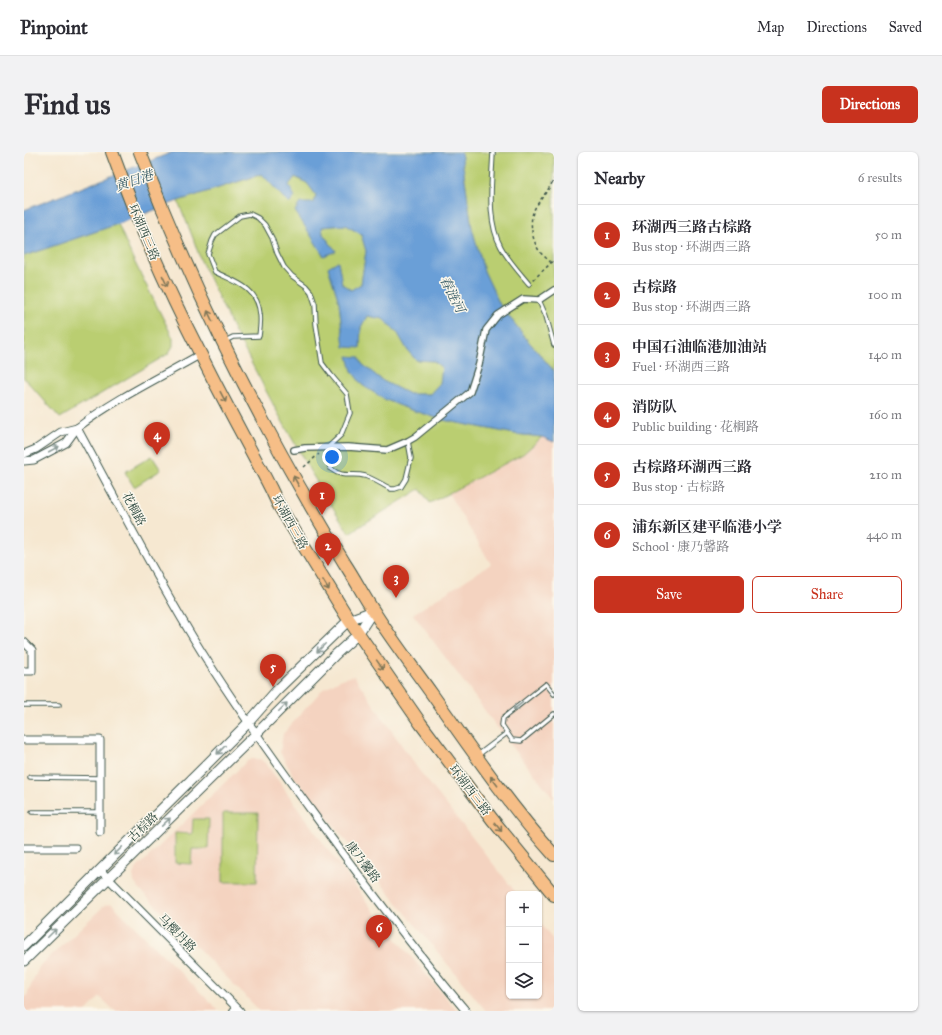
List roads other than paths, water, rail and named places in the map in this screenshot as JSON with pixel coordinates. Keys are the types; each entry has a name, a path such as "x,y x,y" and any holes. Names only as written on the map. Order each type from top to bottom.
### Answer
{"main road":[{"name":"环湖西三路","path":"112,152 138,220 161,272 200,354 278,504 358,634 421,724 492,819 554,895"},
{"name":"环湖西三路","path":"141,156 191,277 222,342 264,424 317,518 373,611 494,782 554,855"}],"street":[{"path":"294,450 305,448 348,447 387,450 415,437 470,392 479,364 486,330 498,315 523,299 539,300 554,290"},
{"path":"24,461 34,460 66,443 77,428 92,417 131,392 200,354"},
{"path":"24,454 36,449 61,432 77,428"},
{"name":"花榈路","path":"77,428 153,568 196,641 248,723"},
{"name":"古棕路","path":"24,946 248,723 276,691 349,620 373,611"},
{"name":"古棕路","path":"24,960 358,634 373,611"},
{"path":"24,642 32,650 32,671 24,671"},
{"name":"康乃馨路","path":"248,723 355,872 466,1011"},
{"path":"24,740 100,740 100,832"},
{"path":"24,848 76,848"},
{"name":"马樱丹路","path":"100,870 236,1010"}],"lane":[{"path":"493,152 491,195 492,217 495,234 501,247 528,284"},
{"path":"222,342 233,337 259,336 260,314 254,295 248,289 215,272 208,254 215,235 240,216 250,214 258,218 265,225 284,267 311,292 315,304 316,324 322,363 347,394 350,413 341,435 327,448 331,469 337,474 359,474 367,476 391,489 395,489 400,487 406,479 411,458 408,441"},
{"path":"539,300 546,316 554,344"},
{"path":"554,694 546,684 503,718 502,726 512,740 521,741 554,714"},
{"path":"24,705 59,705"},
{"path":"476,756 507,733"},
{"path":"30,778 100,778"},
{"path":"32,812 100,812"}],"water":[{"path":"173,152 461,152 472,228 484,271 500,305 554,371 554,442 542,437 515,434 443,420 408,409 384,399 362,385 352,371 348,356 359,357 362,364 383,381 409,394 430,394 440,383 442,368 434,361 416,360 408,351 397,332 383,319 367,316 361,327 360,348 344,347 339,302 328,267 338,261 342,284 351,290 361,284 366,251 361,234 345,225 322,227 323,234 336,251 324,256 295,211 300,203 314,203 316,195 307,183 295,177 289,185 295,197 289,204 262,174 178,201 118,224 24,256 24,210"}],"place":[{"name":"消防队","path":"157,455"},
{"name":"环湖西三路古棕路","path":"322,515"},
{"name":"古棕路","path":"328,566"},
{"name":"中国石油临港加油站","path":"396,598"},
{"name":"古棕路环湖西三路","path":"273,687"},
{"name":"浦东新区建平临港小学","path":"379,948"}],"water label":[{"name":"黄日港","path":"134,180"},
{"name":"春涟河","path":"453,294"}]}
